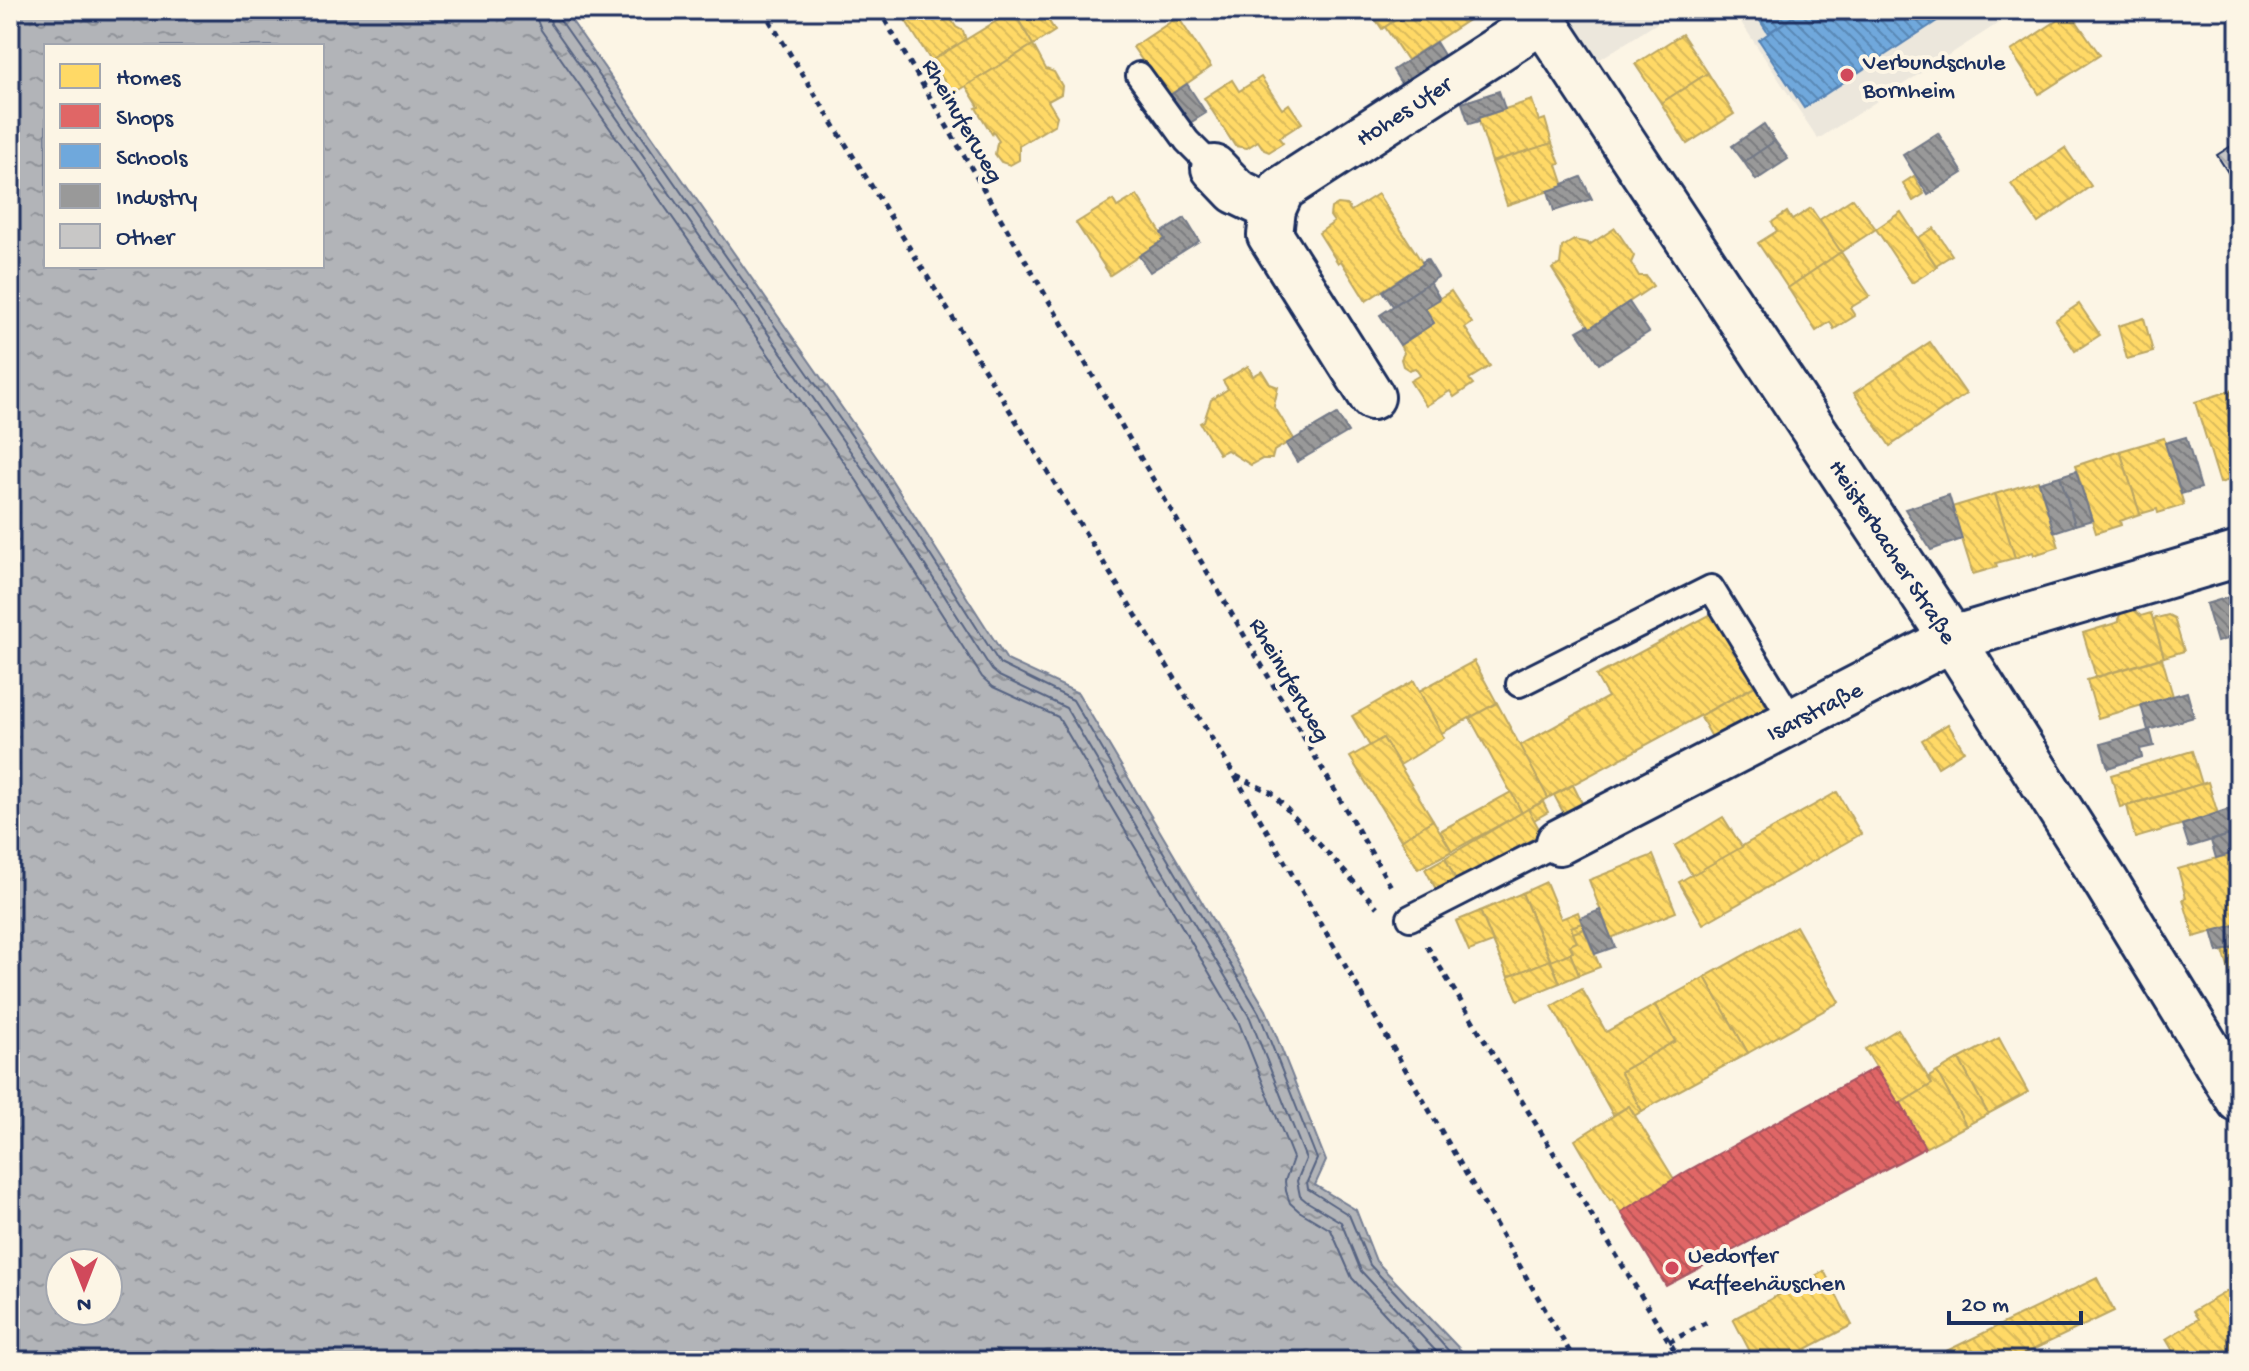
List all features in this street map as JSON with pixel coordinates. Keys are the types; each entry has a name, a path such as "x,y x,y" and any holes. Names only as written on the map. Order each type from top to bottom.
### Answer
{"street":[{"name":"Hohes Ufer","path":"1273,209 1282,189 1546,13"},
{"name":"Heisterbacher Straße","path":"1546,13 1952,639 2239,1100"},
{"path":"1214,168 1236,191 1273,209 1270,235 1372,397"},
{"name":"Isarstraße","path":"1559,842 1952,639 2239,554"}],"lane":[{"path":"1139,75 1187,141 1214,168"},
{"path":"1519,684 1711,588 1793,721"},
{"name":"Isarstraße","path":"1410,918 1559,842"}],"path":[{"path":"763,10 1235,776 1575,1361"},
{"name":"Rheinuferweg","path":"879,10 1410,918 1681,1361"},
{"path":"1235,776 1272,793 1379,908"},
{"path":"1669,1342 1711,1320"}],"shaded area":[{"path":"1565,10 1678,10 1597,61"},
{"name":"Verbundschule Bornheim","path":"1733,10 2019,10 1818,139"}],"water":[{"path":"10,10 564,10 882,465 1007,660 1078,693 1266,1010 1326,1161 1315,1185 1356,1210 1376,1261 1471,1361 10,1361"}],"building: Homes":[{"path":"899,10 930,10 933,14 945,10 956,27 963,31 966,40 931,61"},
{"path":"1014,10 1042,10 1055,31 1033,45"},
{"path":"1369,10 1411,10 1382,29"},
{"path":"1411,10 1464,10 1470,19 1407,60 1385,27"},
{"path":"1013,11 1033,45 953,94 931,61"},
{"path":"2070,12 2100,55 2039,94 2011,51"},
{"path":"1178,17 1211,67 1167,97 1133,47"},
{"path":"1682,34 1708,73 1661,103 1635,64"},
{"path":"1033,45 1046,69 1054,72 1062,86 1061,94 1048,101 1057,116 1055,124 1019,146 1019,160 1010,165 1001,162 995,154 999,141 976,108 979,107 966,86"},
{"path":"1708,73 1734,114 1687,144 1661,103"},
{"path":"1261,77 1282,109 1289,104 1302,123 1279,138 1283,143 1269,152 1258,141 1247,148 1235,146 1204,98 1232,80 1239,91"},
{"path":"1532,100 1539,121 1545,119 1552,143 1492,162 1478,118"},
{"path":"1552,143 1564,186 1507,205 1492,162"},
{"path":"2065,148 2091,186 2038,223 2011,184"},
{"path":"1914,176 1924,194 1913,201 1903,183"},
{"path":"1378,194 1423,264 1366,301 1319,233 1334,222 1330,216 1331,208 1338,204 1347,205 1351,211"},
{"path":"1137,195 1165,239 1110,275 1076,223 1113,200 1117,207"},
{"path":"1853,198 1876,229 1841,252 1819,220"},
{"path":"1811,208 1841,252 1788,288 1758,243 1777,231 1772,222 1787,212 1792,220"},
{"path":"1901,212 1937,267 1912,283 1876,229"},
{"path":"1615,228 1634,256 1631,263 1639,276 1646,276 1653,286 1590,328 1552,269 1560,264 1562,247 1574,240 1589,245"},
{"path":"1934,228 1952,255 1936,265 1918,238"},
{"path":"1841,252 1870,296 1850,308 1855,316 1834,329 1830,322 1816,331 1788,288"},
{"path":"1451,291 1472,323 1465,328 1490,366 1469,379 1473,384 1454,397 1450,391 1426,406 1410,381 1420,375 1415,368 1409,370 1403,366 1401,359 1404,353 1400,345 1434,323 1425,308"},
{"path":"2079,304 2100,335 2075,351 2055,320"},
{"path":"2144,318 2153,352 2127,359 2118,326"},
{"path":"1930,342 1966,394 1890,446 1854,393"},
{"path":"1248,366 1253,376 1262,371 1270,384 1278,387 1274,406 1294,439 1274,451 1272,459 1262,459 1251,465 1227,450 1219,454 1200,423 1204,421 1211,400 1228,389 1223,381"},
{"path":"2239,388 2239,477 2220,483 2195,402"},
{"path":"2164,438 2184,505 2158,513 2157,509 2140,514 2120,451"},
{"path":"2120,451 2140,514 2120,521 2121,525 2096,533 2075,466"},
{"path":"2038,481 2059,547 2015,558 1995,494"},
{"path":"1995,494 2015,558 1973,574 1952,507"},
{"path":"2134,610 2141,616 2151,613 2164,657 2096,677 2083,633 2119,622 2121,613"},
{"path":"1715,612 1755,686 1548,798 1519,746 1608,697 1596,676"},
{"path":"2168,615 2174,618 2184,651 2164,657 2153,619"},
{"path":"2162,658 2173,696 2098,718 2087,680"},
{"path":"1474,661 1497,703 1442,733 1419,691"},
{"path":"1414,681 1444,738 1400,765 1383,738 1370,746 1352,716"},
{"path":"1755,686 1772,716 1717,746 1700,716"},
{"path":"1497,703 1548,798 1522,813 1470,718"},
{"path":"1948,724 1964,751 1938,767 1922,740"},
{"path":"1383,738 1433,820 1401,840 1350,757"},
{"path":"2192,751 2202,784 2120,807 2111,775"},
{"path":"2208,782 2218,814 2135,838 2127,806"},
{"path":"1573,785 1589,817 1571,827 1554,795"},
{"path":"1511,792 1522,813 1452,851 1440,831"},
{"path":"1837,792 1861,834 1703,924 1679,882"},
{"path":"1543,802 1548,812 1534,820 1528,809"},
{"path":"1528,809 1542,834 1456,880 1445,858"},
{"path":"1723,817 1742,847 1692,875 1675,846"},
{"path":"1433,820 1452,851 1418,869 1401,840"},
{"path":"2238,852 2239,924 2194,937 2178,869"},
{"path":"1653,855 1676,912 1611,938 1589,880"},
{"path":"1445,858 1456,880 1437,891 1425,869"},
{"path":"1546,882 1561,919 1578,912 1582,923 1571,927 1577,942 1570,945 1573,952 1551,961 1522,893"},
{"path":"1522,893 1550,960 1508,977 1480,911"},
{"path":"1480,911 1493,942 1469,951 1456,921"},
{"path":"1582,923 1584,929 1573,933 1571,927"},
{"path":"1796,926 1839,1002 1748,1053 1705,977"},
{"path":"1584,929 1600,967 1579,975 1570,945 1577,942 1573,933"},
{"path":"2239,946 2239,981 2233,983 2223,951"},
{"path":"1570,953 1579,975 1560,983 1551,961"},
{"path":"1550,960 1560,983 1518,1000 1508,977"},
{"path":"1705,977 1748,1053 1642,1111 1620,1072 1675,1041 1655,1005"},
{"path":"1582,989 1606,1032 1655,1005 1675,1041 1620,1072 1642,1111 1634,1116 1629,1106 1613,1115 1552,1006"},
{"path":"1898,1029 1932,1084 1899,1104 1865,1049"},
{"path":"1999,1038 2028,1092 1988,1114 1959,1059"},
{"path":"1959,1059 1988,1114 1966,1126 1937,1072"},
{"path":"1937,1072 1966,1126 1925,1148 1901,1103 1932,1084 1929,1077"},
{"path":"1629,1106 1674,1179 1621,1212 1610,1200 1575,1140"},
{"path":"1824,1271 1852,1325 1783,1361 1755,1361 1733,1319"},
{"path":"2097,1278 2114,1311 2009,1361 1926,1361"},
{"path":"2231,1289 2239,1301 2239,1348 2217,1361 2179,1361 2166,1339 2198,1319 2193,1311"},
{"path":"1806,1349 1813,1361 1783,1361"}],"building: Shops":[{"path":"1876,1067 1901,1103 1925,1148 1666,1286 1621,1212 1687,1171"}],"building: Schools":[{"path":"1753,10 1803,10 1768,33"},
{"path":"1803,10 1934,10 1940,19 1804,108 1759,40"}],"building: Industry":[{"path":"1436,42 1447,60 1404,88 1393,70"},
{"path":"1187,84 1206,113 1185,126 1167,97"},
{"path":"1499,91 1505,109 1469,124 1462,103"},
{"path":"1764,124 1775,141 1744,162 1732,146"},
{"path":"1938,133 1963,173 1928,195 1903,155"},
{"path":"1775,141 1788,159 1756,180 1744,162"},
{"path":"1581,177 1592,199 1554,211 1548,191"},
{"path":"1185,218 1199,241 1150,272 1139,256 1165,239 1161,233"},
{"path":"1427,259 1438,277 1393,306 1383,291"},
{"path":"1430,282 1440,299 1425,308 1434,323 1400,345 1380,315"},
{"path":"1629,302 1649,332 1599,364 1577,331 1588,325 1590,328"},
{"path":"1337,414 1348,432 1297,462 1286,444"},
{"path":"2186,437 2201,488 2181,494 2165,443"},
{"path":"2076,471 2092,520 2075,525 2060,476"},
{"path":"2060,476 2075,525 2054,532 2039,482"},
{"path":"1949,495 1962,539 1931,550 1905,509"},
{"path":"2229,597 2239,635 2217,642 2206,604"},
{"path":"2187,692 2194,717 2148,730 2141,705"},
{"path":"2150,730 2154,746 2140,749 2142,757 2108,768 2101,744"},
{"path":"2238,806 2239,832 2189,847 2182,825"},
{"path":"2239,832 2239,855 2238,852 2216,858 2211,841"},
{"path":"1600,910 1615,947 1595,954 1580,918"},
{"path":"2239,924 2239,946 2218,952 2212,931"}],"building: Other":[{"path":"2239,141 2239,190 2217,155"}],"place":[{"name":"Verbundschule Bornheim","path":"1847,75"},
{"name":"Uedorfer Kaffeehäuschen","path":"1672,1268"}]}
